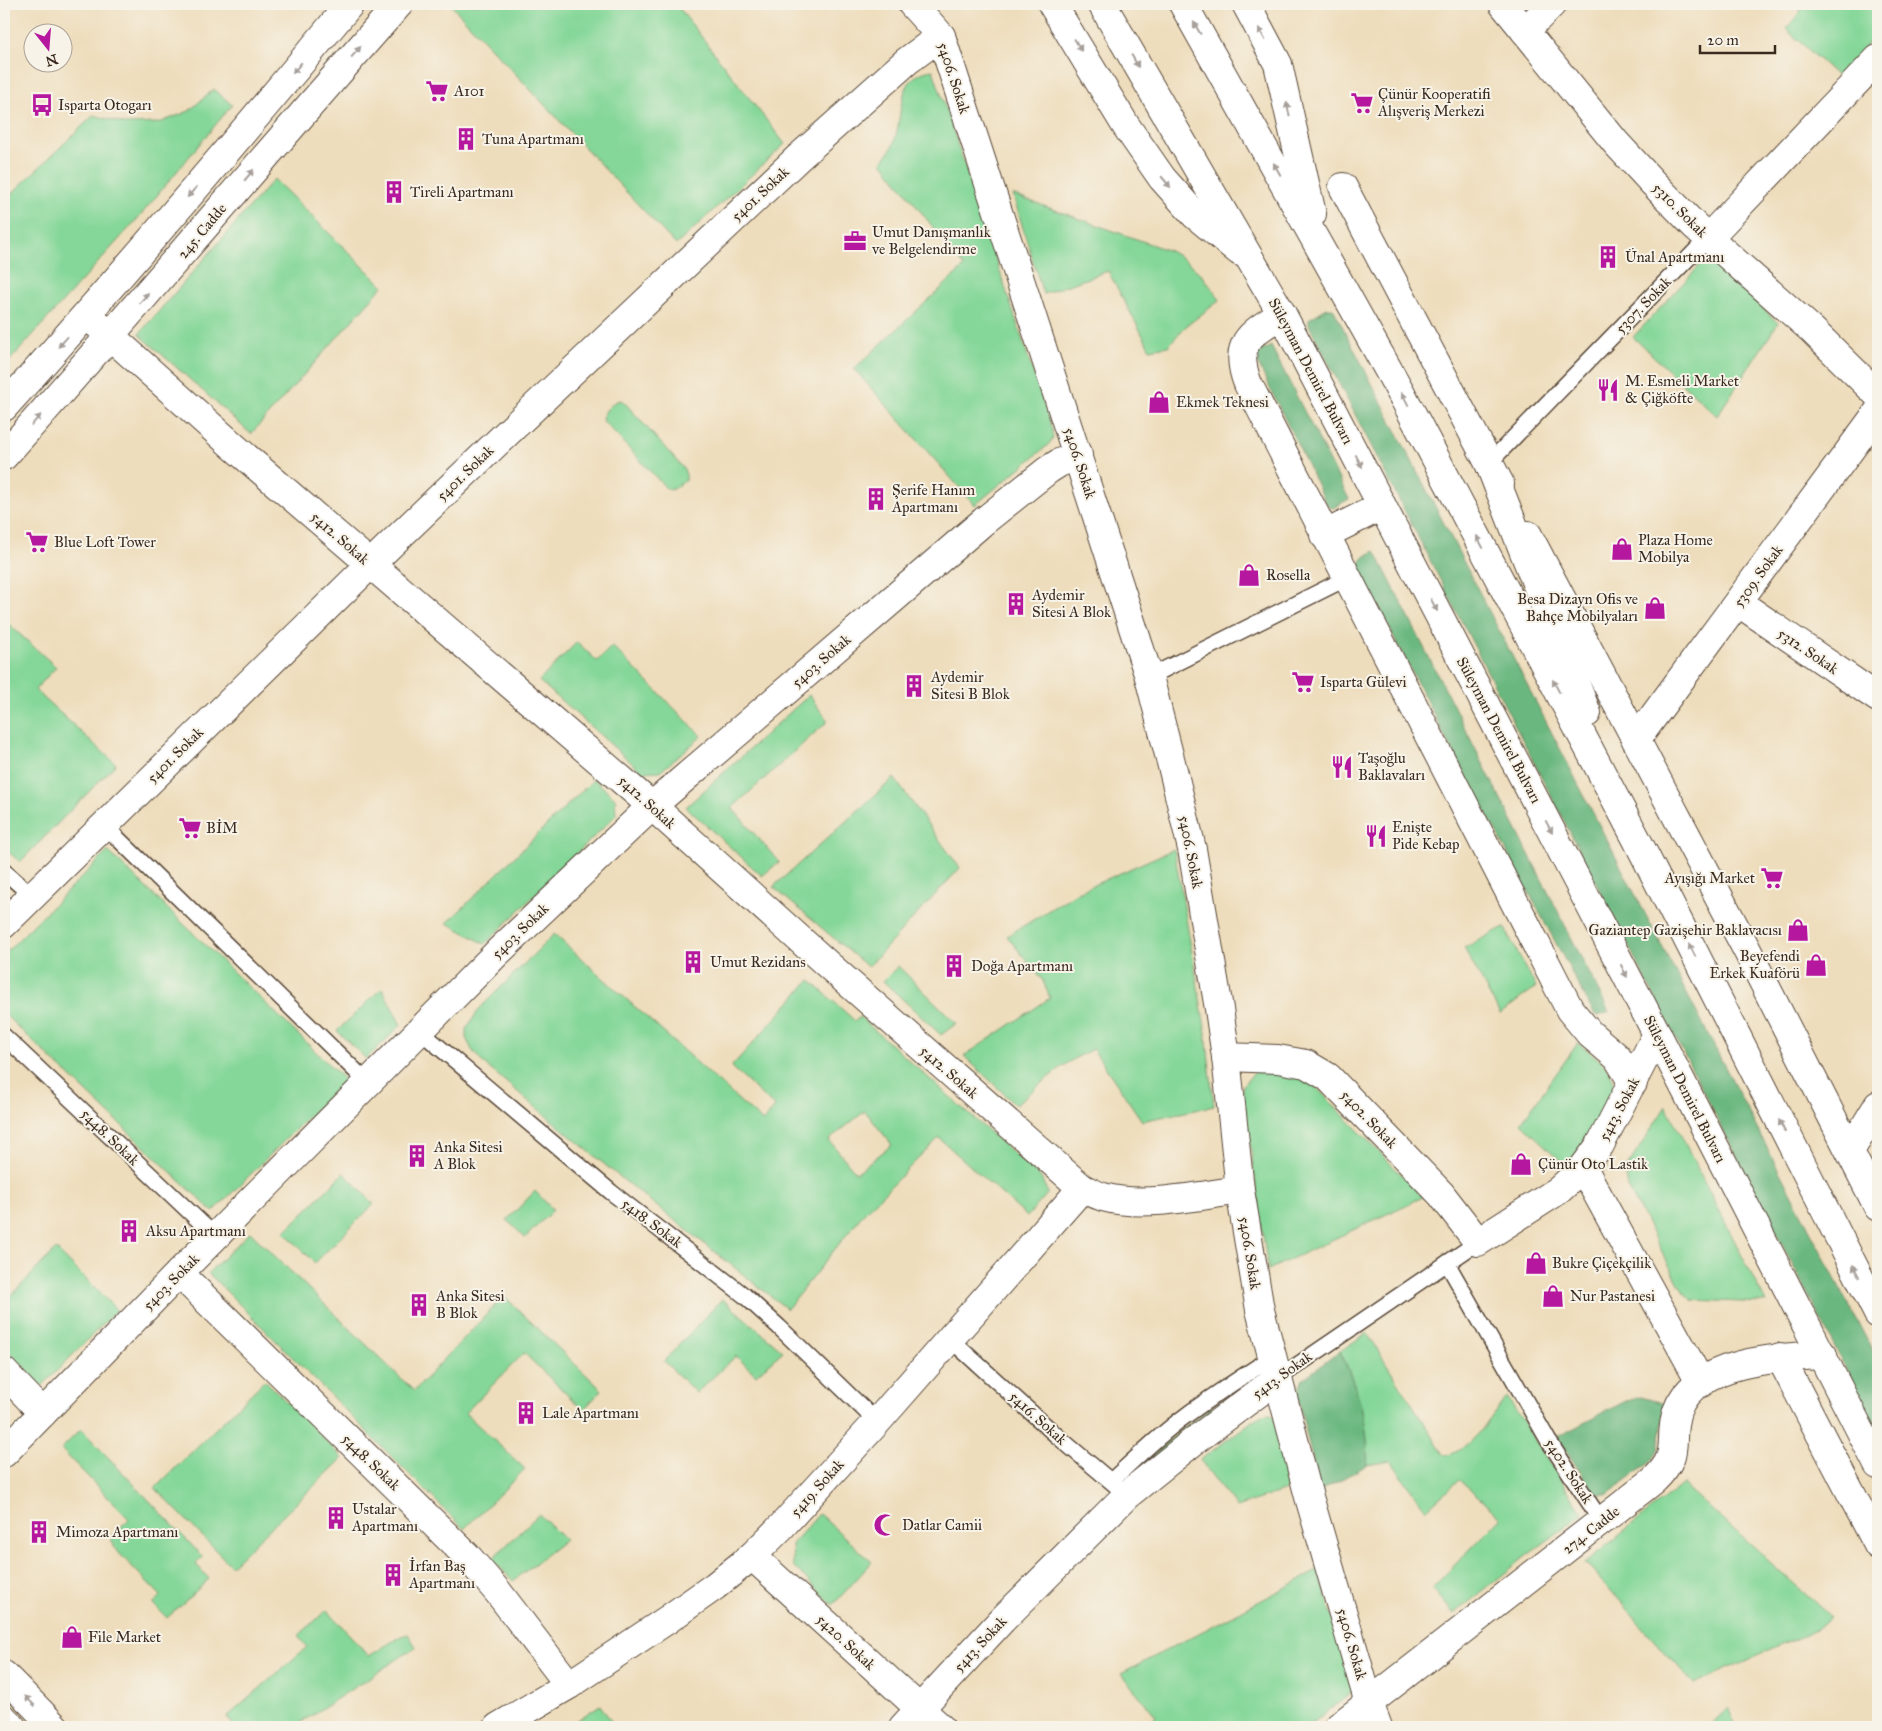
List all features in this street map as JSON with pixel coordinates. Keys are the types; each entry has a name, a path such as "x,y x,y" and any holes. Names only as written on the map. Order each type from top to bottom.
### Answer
{"main road":[{"path":"4,406 87,315 248,128 350,4"},
{"name":"5406. Sokak","path":"912,4 941,36 1149,677 1192,849 1226,1057 1240,1190 1258,1303 1274,1368 1373,1715"},
{"path":"1052,4 1126,126 1162,178 1195,215 1253,264"},
{"name":"Süleyman Demirel Bulvarı","path":"1102,4 1282,314 1657,1034 1878,1465"},
{"path":"1183,4 1399,389 1636,838 1878,1314"},
{"path":"1246,4 1278,64 1318,242"},
{"name":"5310. Sokak","path":"1503,4 1616,143 1653,183 1708,238 1812,330 1878,395"},
{"path":"1524,31 1552,4"},
{"name":"245. Cadde","path":"4,456 111,337 387,8"},
{"name":"5401. Sokak","path":"4,924 370,564 798,158 907,61 941,36"},
{"name":"5307. Sokak","path":"1708,238 1878,59"},
{"path":"1343,187 1747,950 1878,1207"},
{"path":"1282,314 1261,327 1246,340 1242,356 1242,367 1248,384 1570,1010 1590,1034 1618,1057 1633,1083"},
{"name":"5412. Sokak","path":"87,315 370,564 652,806 826,963 1082,1188 1103,1197 1126,1201 1168,1200 1240,1190"},
{"name":"5309. Sokak","path":"1636,740 1878,412"},
{"name":"5403. Sokak","path":"4,1453 504,946 652,806 984,521 1048,470 1078,455"},
{"path":"1489,463 1636,838"},
{"path":"1324,535 1382,506"},
{"name":"5312. Sokak","path":"1738,603 1878,698"},
{"name":"5413. Sokak","path":"1478,1242 1559,1190 1583,1168 1600,1145 1657,1034"},
{"name":"5402. Sokak","path":"1226,1057 1278,1059 1306,1064 1328,1077 1441,1194 1478,1242"},
{"path":"1850,1151 1878,1105"},
{"path":"1583,1168 1701,1383"},
{"name":"5419. Sokak","path":"498,1727 569,1684 683,1609 752,1556 877,1422 1082,1188"},
{"name":"5448. Sokak","path":"179,1274 467,1556 498,1592 569,1684"},
{"name":"274. Cadde","path":"1338,1727 1373,1715 1654,1480 1669,1463 1677,1411 1681,1402 1688,1393 1701,1383 1715,1375 1749,1362 1780,1357 1822,1355"},
{"path":"1780,1357 1878,1545"},
{"name":"5413. Sokak","path":"911,1718 1002,1620 1119,1488 1194,1441 1274,1368"},
{"path":"4,1372 43,1413"},
{"name":"5420. Sokak","path":"752,1556 911,1718 940,1727"},
{"path":"4,1675 55,1727"},
{"path":"4,1719 12,1727"}],"lane":[{"name":"5307. Sokak","path":"1489,463 1708,238"},
{"path":"1149,677 1347,578"},
{"path":"104,825 368,1082"},
{"path":"4,871 32,896"},
{"name":"5418. Sokak","path":"420,1031 611,1192 745,1296 780,1327 877,1422"},
{"name":"5448. Sokak","path":"4,1036 216,1237"},
{"name":"5413. Sokak","path":"1274,1368 1447,1263 1478,1242"},
{"name":"5402. Sokak","path":"1447,1263 1548,1440 1602,1522"},
{"name":"5416. Sokak","path":"950,1339 1056,1435 1119,1488"}],"green space":[{"path":"450,4 676,4 785,144 676,245"},
{"path":"1793,4 1871,4 1878,11 1878,33 1837,76 1786,29 1801,11"},
{"path":"933,70 1052,429 1053,439 975,505 854,369 964,267 882,162 894,142 903,97 907,87 912,79 921,73"},
{"path":"214,89 232,105 140,216 4,367 4,201 94,115 125,124 159,123 189,111"},
{"path":"274,179 383,286 251,434 139,334"},
{"path":"1013,195 1170,251 1186,261 1198,272 1220,300 1185,327 1168,346 1150,349 1108,271 1043,294"},
{"path":"1715,263 1778,323 1717,416 1633,337 1701,264"},
{"path":"1327,308 1333,308 1878,1361 1878,1431 1309,325 1309,319"},
{"path":"1271,346 1349,499 1333,508 1329,507 1325,501 1258,364 1257,358 1260,352"},
{"path":"620,400 624,402 684,469 686,480 671,490 666,488 604,422 602,419 606,410"},
{"path":"1375,551 1609,1012 1598,1016 1594,1014 1443,733 1361,573 1360,565 1362,559"},
{"path":"4,620 56,667 35,690 116,764 20,862 4,848"},
{"path":"577,642 597,661 612,646 702,736 661,771 642,772 539,681"},
{"path":"809,695 828,721 732,808 779,862 762,876 686,807"},
{"path":"894,778 960,868 868,967 773,887"},
{"path":"594,779 615,798 616,815 485,944 447,923"},
{"path":"1174,849 1206,1033 1214,1106 1142,1121 1093,1049 1062,1067 1016,1105 964,1056 1050,998 1043,981 1007,936 1078,892"},
{"path":"108,851 345,1080 213,1212 4,1014 4,954"},
{"path":"1504,927 1536,987 1500,1014 1464,948"},
{"path":"554,934 763,1122 775,1107 731,1067 810,980 855,1021 860,1017 1041,1178 1048,1193 1027,1217 939,1138 864,1213 787,1309 616,1174 483,1063 472,1050 466,1038 466,1029 480,1008","holes":["865,1111 892,1145 856,1173 829,1140"]},
{"path":"898,966 957,1023 941,1035 883,981"},
{"path":"382,988 401,1025 366,1059 337,1031"},
{"path":"1578,1043 1605,1065 1614,1083 1614,1092 1597,1127 1566,1166 1521,1123"},
{"path":"1255,1071 1295,1076 1317,1088 1423,1197 1268,1270 1242,1087"},
{"path":"1666,1106 1766,1303 1692,1300 1684,1293 1628,1188 1625,1170"},
{"path":"344,1173 374,1204 315,1263 284,1232"},
{"path":"535,1191 553,1210 525,1238 507,1220"},
{"path":"250,1232 414,1391 504,1296 602,1390 583,1410 524,1353 465,1413 525,1469 464,1529 208,1273"},
{"path":"56,1249 117,1310 42,1386 4,1347 4,1303"},
{"path":"722,1299 783,1351 756,1375 736,1356 696,1393 664,1361"},
{"path":"1367,1333 1445,1456 1456,1452 1473,1439 1507,1397 1583,1514 1525,1557 1454,1614 1432,1588 1501,1518 1459,1480 1426,1510 1391,1461 1367,1465 1366,1435 1361,1406 1340,1351"},
{"path":"1340,1351 1361,1406 1366,1435 1367,1465 1320,1491 1297,1394 1303,1379"},
{"path":"1265,1370 1268,1377 1124,1481 1192,1422"},
{"path":"265,1380 343,1458 231,1566 155,1488"},
{"path":"1641,1397 1666,1404 1658,1450 1652,1461 1608,1494 1595,1494 1557,1437 1624,1402"},
{"path":"1271,1414 1275,1417 1295,1487 1236,1507 1200,1460 1255,1419"},
{"path":"81,1429 203,1557 196,1564 209,1579 167,1618 153,1604 161,1596 113,1547 111,1536 129,1519 61,1449"},
{"path":"1683,1484 1831,1617 1818,1629 1694,1684 1585,1563"},
{"path":"539,1514 565,1540 513,1581 492,1559"},
{"path":"819,1514 872,1562 833,1605 793,1566 792,1544"},
{"path":"1319,1570 1354,1691 1307,1727 1145,1727 1156,1716 1121,1674"},
{"path":"327,1610 369,1656 401,1636 408,1634 416,1647 294,1727 235,1727 227,1717 307,1647 298,1636"},
{"path":"600,1705 615,1727 567,1727"},
{"path":"1729,1707 1738,1727 1708,1727"}],"place":[{"name":"A101","path":"437,91"},
{"name":"Çünür Kooperatifi Alışveriş Merkezi","path":"1362,103"},
{"name":"Isparta Otogarı","path":"42,105"},
{"name":"Tuna Apartmanı","path":"466,139"},
{"name":"Tireli Apartmanı","path":"394,192"},
{"name":"Umut Danışmanlık ve Belgelendirme","path":"855,241"},
{"name":"Ünal Apartmanı","path":"1608,257"},
{"name":"M. Esmeli Market & Çiğköfte","path":"1608,390"},
{"name":"Ekmek Teknesi","path":"1159,402"},
{"name":"Şerife Hanım Apartmanı","path":"876,499"},
{"name":"Blue Loft Tower","path":"37,542"},
{"name":"Plaza Home Mobilya","path":"1622,549"},
{"name":"Rosella","path":"1249,575"},
{"name":"Aydemir Sitesi A Blok","path":"1016,604"},
{"name":"Besa Dizayn Ofis ve Bahçe Mobilyaları","path":"1655,608"},
{"name":"Isparta Gülevi","path":"1303,682"},
{"name":"Aydemir Sitesi B Blok","path":"914,686"},
{"name":"Taşoğlu Baklavaları","path":"1342,767"},
{"name":"BİM","path":"190,828"},
{"name":"Enişte Pide Kebap","path":"1376,836"},
{"name":"Ayışığı Market","path":"1772,878"},
{"name":"Gaziantep Gazişehir Baklavacısı","path":"1798,930"},
{"name":"Umut Rezidans","path":"693,962"},
{"name":"Beyefendi Erkek Kuaförü","path":"1816,965"},
{"name":"Doğa Apartmanı","path":"954,966"},
{"name":"Anka Sitesi A Blok","path":"417,1156"},
{"name":"Çünür Oto Lastik","path":"1521,1164"},
{"name":"Aksu Apartmanı","path":"129,1231"},
{"name":"Bukre Çiçekçilik","path":"1536,1263"},
{"name":"Nur Pastanesi","path":"1553,1296"},
{"name":"Anka Sitesi B Blok","path":"419,1305"},
{"name":"Lale Apartmanı","path":"526,1413"},
{"name":"Ustalar Apartmanı","path":"336,1518"},
{"name":"Datlar Camii","path":"885,1525"},
{"name":"Mimoza Apartmanı","path":"39,1532"},
{"name":"İrfan Baş Apartmanı","path":"393,1575"},
{"name":"File Market","path":"72,1637"}]}
